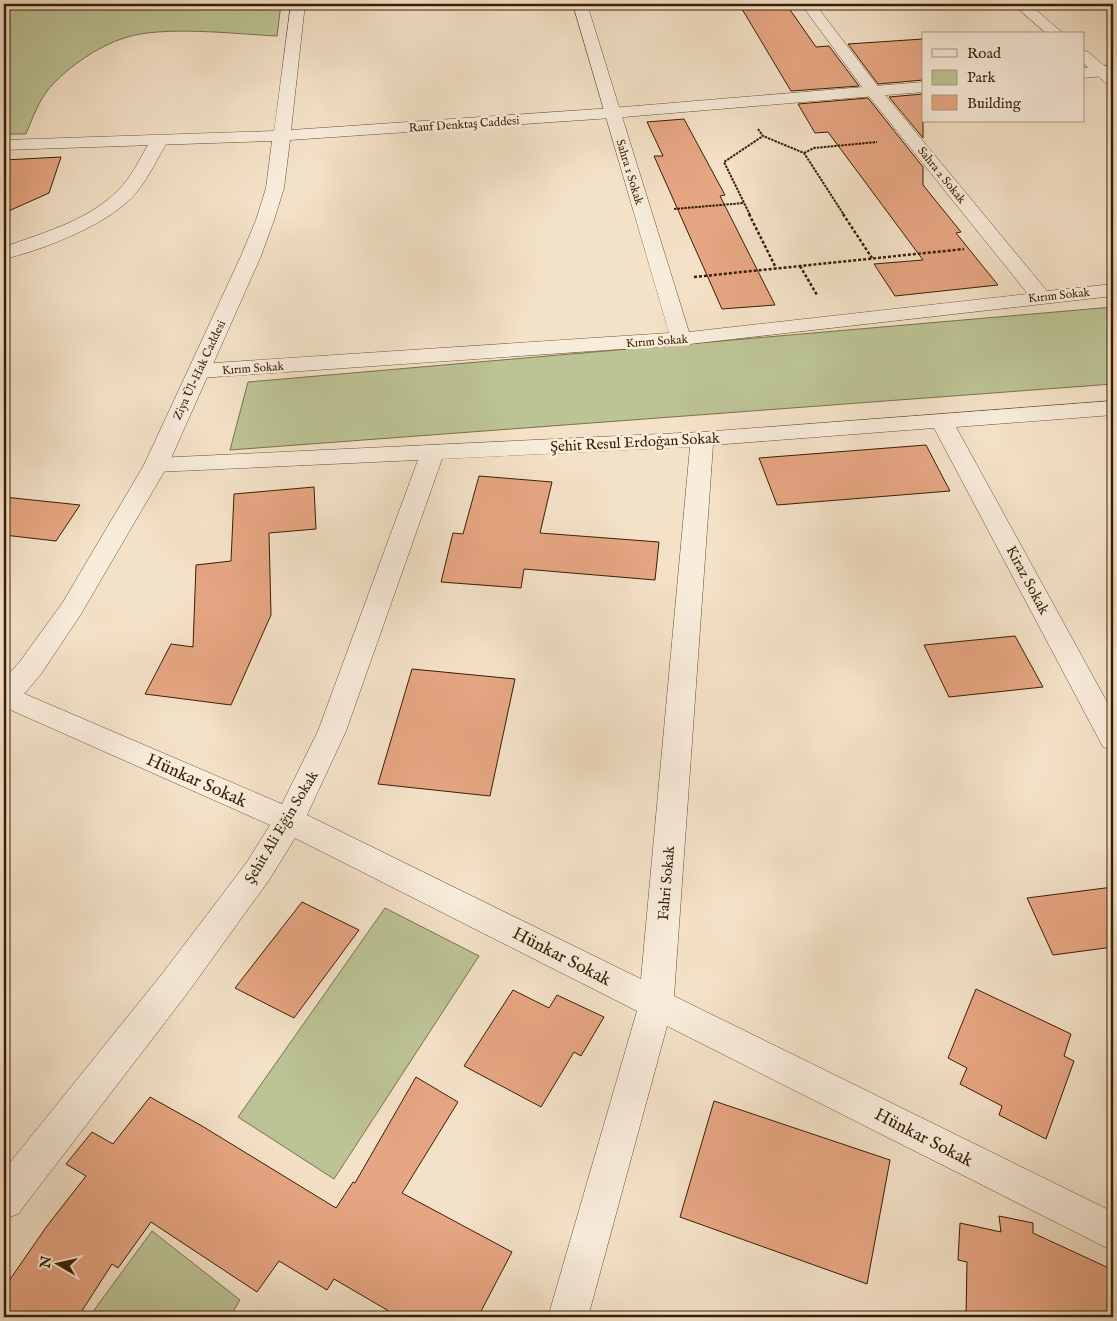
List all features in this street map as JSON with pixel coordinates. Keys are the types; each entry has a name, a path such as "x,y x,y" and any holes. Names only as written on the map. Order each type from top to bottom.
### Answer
{"street":[{"name":"Ziya Ül-Hak Caddesi","path":"5,696 31,667 72,608 156,465 266,220 275,188 298,4"},
{"name":"Sahra 1 Sokak","path":"580,4 682,339"},
{"name":"Sahra 2 Sokak","path":"808,4 874,92 1041,297"},
{"path":"1020,4 1055,32"},
{"path":"1084,57 1110,74"},
{"path":"1084,73 1110,74"},
{"name":"Rauf Denktaş Caddesi","path":"4,145 280,136 612,113 922,87"},
{"path":"4,253 60,233 89,220 109,208 136,181 159,141"},
{"name":"Kırım Sokak","path":"199,371 682,339 1113,290"},
{"name":"Şehit Resul Erdoğan Sokak","path":"156,465 702,439 1113,408"},
{"name":"Kiraz Sokak","path":"942,422 1113,739"},
{"name":"Fahri Sokak","path":"568,1317 656,1003 702,439"},
{"name":"Şehit Ali Eğin Sokak","path":"4,1200 167,996 261,866 288,820 312,777 332,731 433,451"},
{"name":"Hünkar Sokak","path":"5,696 288,820 1113,1232"}],"path":[{"path":"741,103 763,136 804,153 872,259"},
{"path":"763,136 724,162 776,268"},
{"path":"804,153 814,148 912,138"},
{"path":"643,212 744,203"},
{"path":"664,280 999,245"}],"green space":[{"path":"4,4 281,4 277,36 178,31 140,34 115,41 77,63 48,89 34,114 26,134 4,134"},
{"path":"1113,307 1113,384 230,450 248,382"},
{"path":"385,908 479,956 334,1179 238,1117"},
{"path":"152,1231 240,1300 230,1317 89,1317"}],"building":[{"path":"739,4 786,4 816,47 829,46 859,86 791,91"},
{"path":"922,39 922,80 878,84 848,44"},
{"path":"922,94 923,138 889,97"},
{"path":"868,98 923,167 923,185 961,232 956,233 998,285 895,296 874,264 923,260 828,132 815,133 798,104"},
{"path":"684,119 725,195 720,196 775,305 722,309 654,156 663,156 647,122"},
{"path":"61,157 49,193 4,213 4,160"},
{"path":"926,445 950,491 777,505 759,458"},
{"path":"479,476 552,482 540,533 659,542 655,580 524,569 521,588 441,582 453,533 463,534"},
{"path":"314,487 316,529 269,533 271,615 231,705 145,694 171,644 193,647 196,565 231,561 234,494"},
{"path":"4,497 80,505 56,541 4,535"},
{"path":"1015,636 1043,687 949,697 924,645"},
{"path":"412,669 515,679 490,796 378,784"},
{"path":"1113,887 1113,947 1053,955 1027,898"},
{"path":"302,902 359,930 294,1018 235,988"},
{"path":"976,989 1071,1034 1064,1056 1074,1061 1046,1139 999,1115 1002,1106 960,1084 967,1068 948,1058"},
{"path":"513,990 549,1008 557,995 604,1017 581,1056 574,1052 541,1107 464,1066"},
{"path":"416,1077 458,1102 402,1193 512,1252 478,1317 399,1317 334,1279 327,1290 279,1261 257,1292 151,1222 118,1268 112,1264 78,1317 4,1317 4,1288 47,1226 86,1176 66,1164 92,1132 113,1144 150,1097 202,1126 336,1208 353,1182 355,1183"},
{"path":"714,1101 890,1160 867,1284 680,1217"},
{"path":"999,1216 1033,1223 1033,1233 1113,1270 1113,1317 966,1317 967,1262 958,1260 960,1223 1001,1232"}]}
